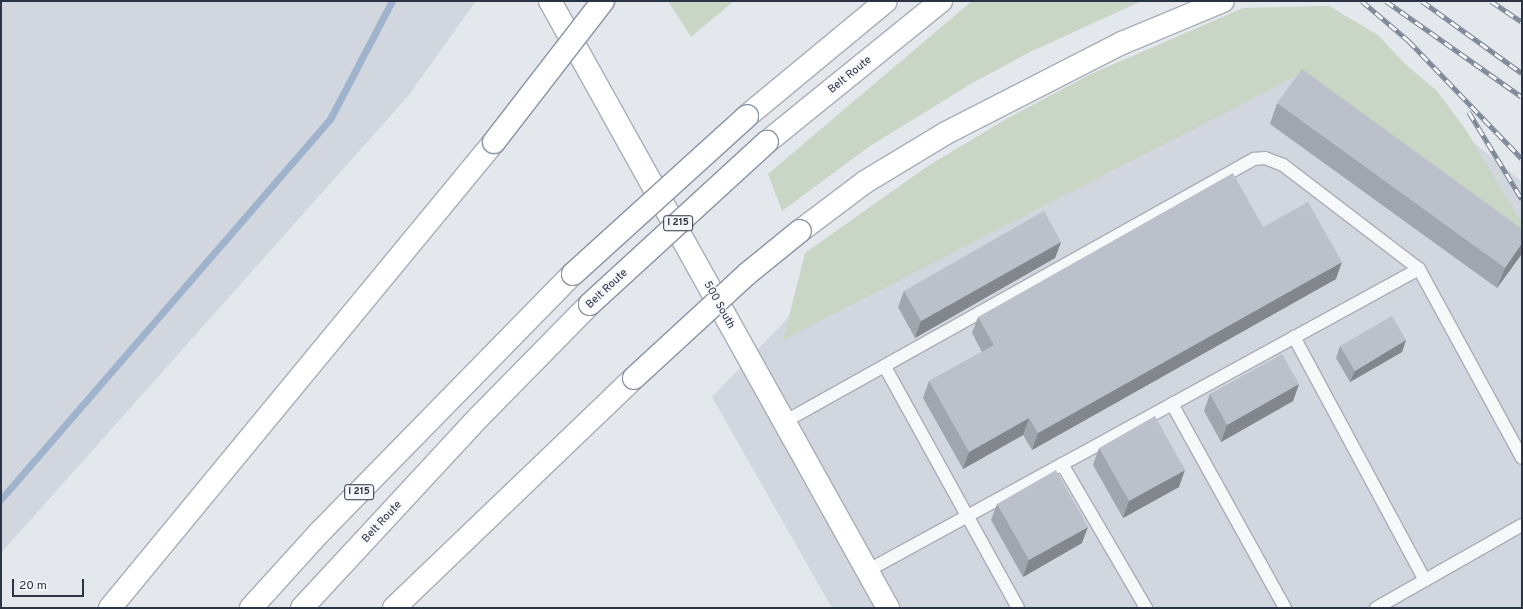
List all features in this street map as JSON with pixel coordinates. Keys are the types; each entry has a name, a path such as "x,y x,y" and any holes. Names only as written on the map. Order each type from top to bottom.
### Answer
{"main road":[{"name":"500 South","path":"550,1 888,608"},
{"path":"110,608 494,142 603,1"},
{"name":"I 215","path":"251,608 319,533 573,274 747,116 886,1"},
{"name":"Belt Route","path":"302,608 474,423 590,304 767,142 942,1"},
{"path":"394,608 634,378 747,274 865,182 946,133 1122,43 1223,1"}],"lane":[{"path":"784,422 885,367 1254,159 1265,158 1282,165 1419,269 1522,458"},
{"path":"867,571 1419,269"},
{"path":"1294,337 1425,580"},
{"path":"885,367 1018,608"},
{"path":"1172,404 1285,608"},
{"path":"1062,464 1146,608"},
{"path":"1376,608 1522,525"}],"shaded area":[{"path":"1,1 476,1 409,95 1,553"},
{"path":"1344,37 1522,182 1522,608 832,608 712,397 837,267"}],"green space":[{"path":"668,1 734,1 691,37"},
{"path":"972,1 1142,1 1032,51 974,82 870,146 782,211 768,174"},
{"path":"1329,6 1378,35 1404,63 1437,91 1466,130 1522,223 1522,241 1299,75 783,340 805,253 928,166 1006,119 1091,74 1243,8"}],"building":[{"path":"1302,69 1522,229 1522,243 1505,268 1277,103"},
{"path":"1233,173 1263,227 1308,202 1342,262 1038,433 1029,418 969,452 929,381 994,345 978,317"},
{"path":"1044,211 1061,242 921,321 904,291"},
{"path":"1392,316 1406,340 1355,371 1340,346"},
{"path":"1282,354 1299,384 1227,425 1210,394"},
{"path":"1155,416 1185,470 1129,501 1099,448"},
{"path":"1056,470 1088,527 1029,560 997,504"}],"waterway":[{"path":"1,499 330,119 392,1"}],"railway":[{"path":"1362,1 1409,41 1522,159"},
{"path":"1386,1 1522,97"},
{"path":"1422,1 1522,73"},
{"path":"1491,1 1522,22"},
{"path":"1469,112 1522,199"}]}
